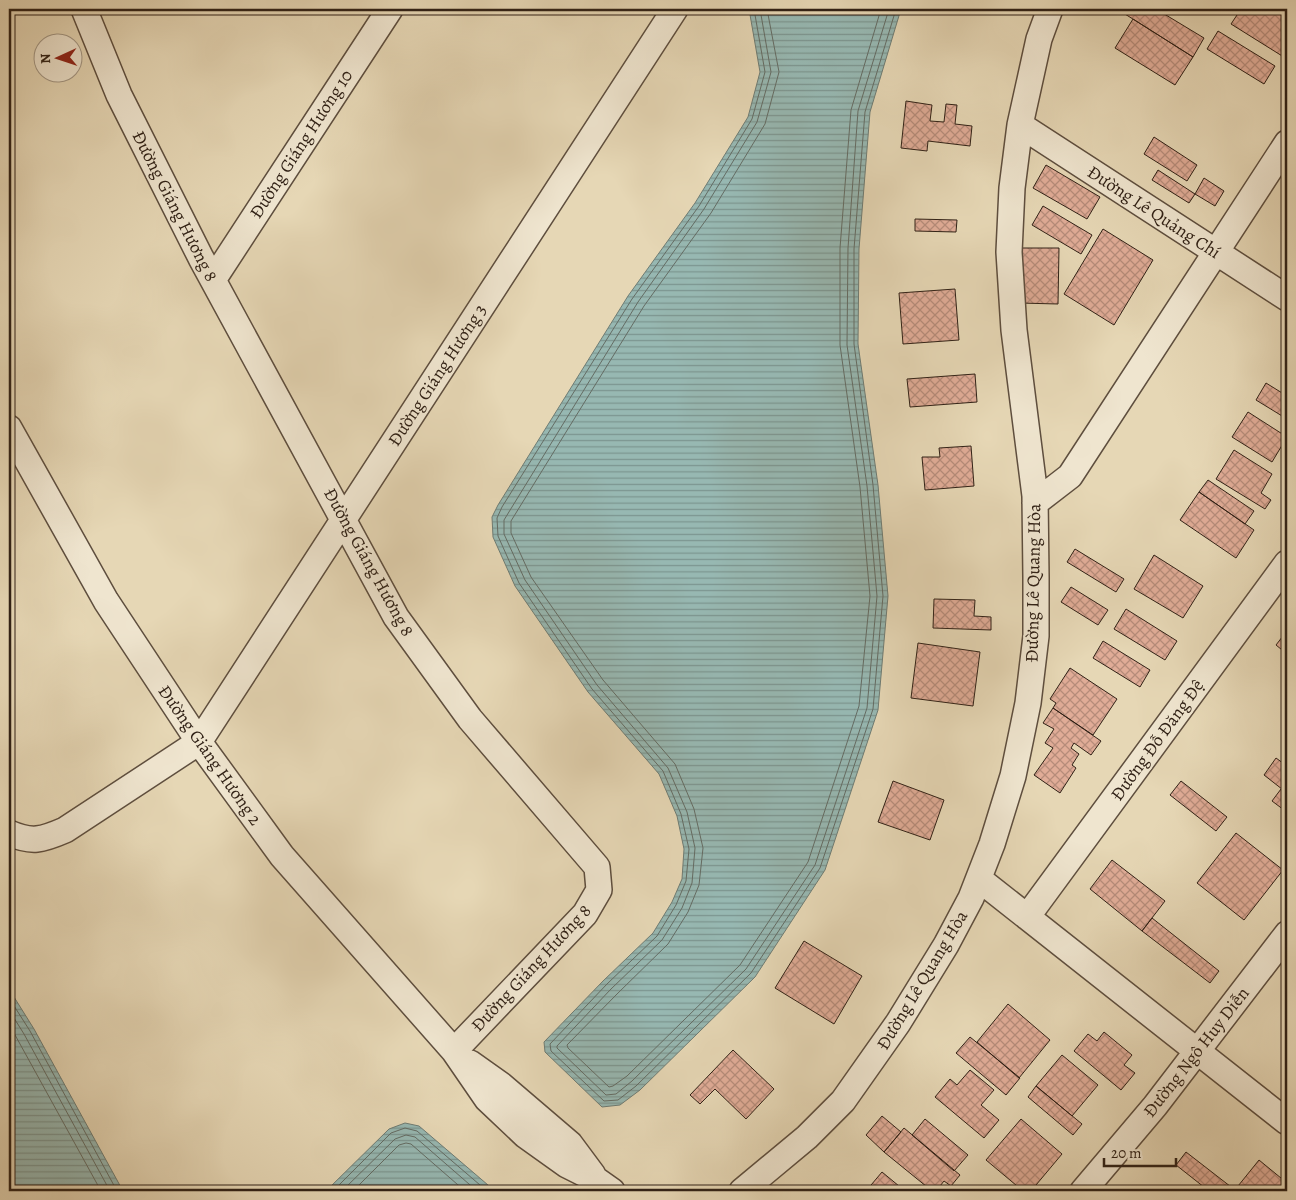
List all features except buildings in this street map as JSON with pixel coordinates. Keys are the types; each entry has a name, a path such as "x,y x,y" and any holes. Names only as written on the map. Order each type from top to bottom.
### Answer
{"street":[{"name":"Đường Giáng Hương 10","path":"213,280 390,9"},
{"name":"Đường Giáng Hương 3","path":"199,742 675,9"},
{"name":"Đường Lê Quang Hòa","path":"742,1191 807,1137 843,1101 898,1023 971,898 992,844 1013,776 1028,703 1036,636 1035,502 1014,330 1009,252 1012,188 1020,125 1039,39 1050,9"},
{"name":"Đường Giáng Hương 8","path":"93,15 119,95 213,280 396,617 464,711 597,867 599,890 585,914 454,1051"},
{"name":"Đường Lê Quảng Chí","path":"1020,125 1287,298"},
{"path":"1035,502 1070,476 1287,143"},
{"name":"Đường Giáng Hương 2","path":"9,428 106,601 199,742 282,856 454,1051 488,1099 532,1126 567,1165 604,1185"},
{"name":"Đường Đỗ Đăng Đệ","path":"1027,917 1287,563"},
{"path":"9,833 26,840 47,838 65,830 199,742"},
{"path":"979,879 1287,1122"},
{"name":"Đường Ngô Huy Diễn","path":"1083,1191 1155,1106 1287,934"}],"water":[{"path":"749,9 901,9 870,112 859,249 858,344 878,485 888,596 878,710 825,870 755,977 640,1090 620,1105 602,1107 545,1052 544,1042 653,933 672,902 682,879 684,849 677,816 659,774 588,692 515,586 493,537 492,517 628,296 695,203 748,117 760,72"},
{"path":"9,989 34,1029 123,1191 9,1191"},
{"path":"405,1123 419,1126 495,1191 326,1191 389,1129"}]}
